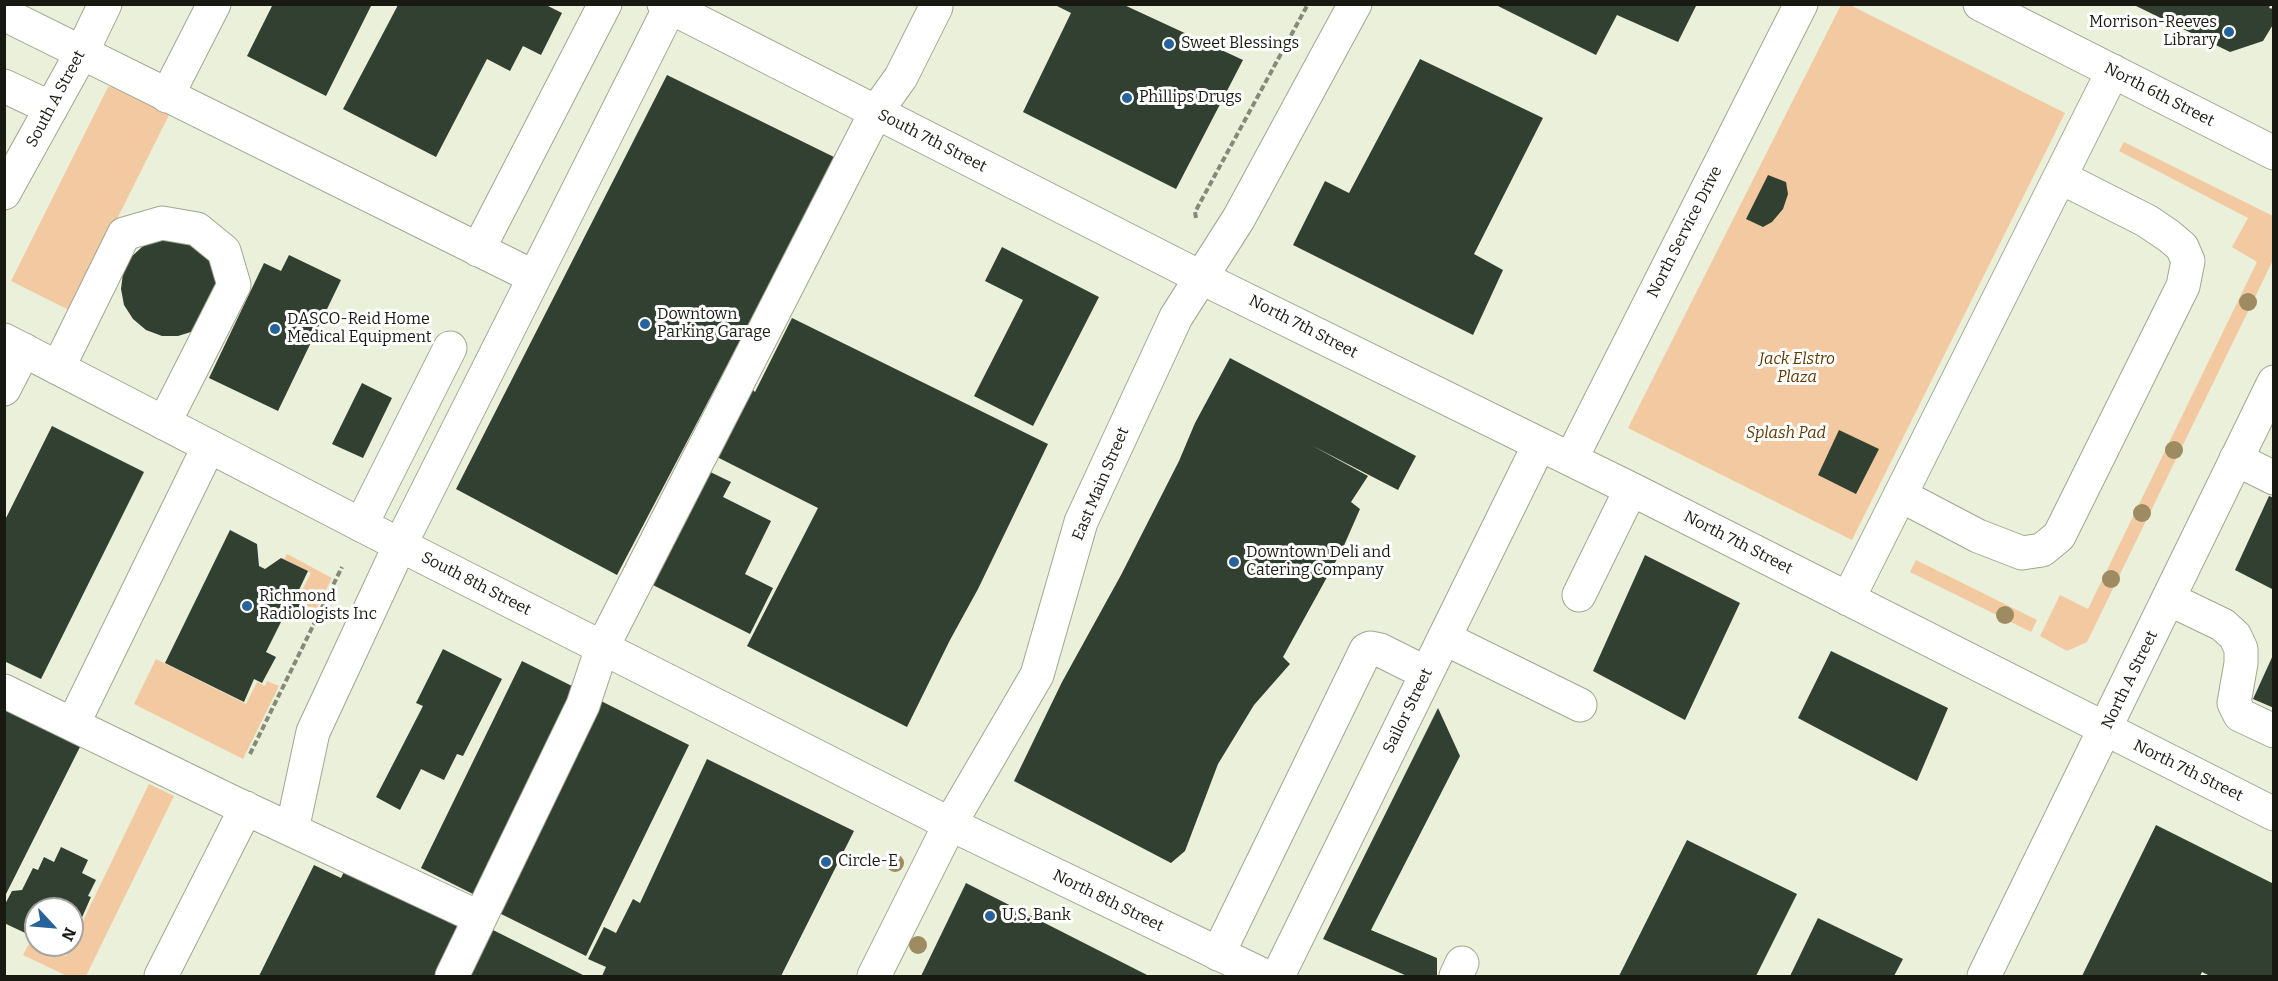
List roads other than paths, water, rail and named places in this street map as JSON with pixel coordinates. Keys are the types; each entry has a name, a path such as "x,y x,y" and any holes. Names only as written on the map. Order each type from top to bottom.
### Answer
{"main road":[{"name":"South A Street","path":"4,193 81,54 105,4"},
{"path":"167,96 214,4"},
{"path":"478,250 605,4"},
{"name":"East Main Street","path":"874,976 950,824 1036,675 1081,522 1166,336 1200,277 1239,218 1355,4"},
{"name":"North Service Drive","path":"1571,459 1801,4"},
{"name":"North 6th Street","path":"1980,4 2113,71 2270,141"},
{"path":"292,830 313,732 400,545 667,6"},
{"name":"South 7th Street","path":"667,6 708,14 876,112 1200,277"},
{"path":"452,976 583,705 602,648 876,112 901,77 936,7"},
{"path":"4,14 534,277"},
{"path":"1848,598 2113,71"},
{"path":"4,86 51,108"},
{"path":"1900,495 1978,536 2022,553 2042,550 2059,536 2183,286 2188,261 2182,247 2147,221 2060,177"},
{"path":"58,368 124,234 162,223 197,229 224,251 234,285 164,423"},
{"name":"North 7th Street","path":"1200,277 1571,459 2274,814"},
{"path":"4,389 14,345"},
{"name":"South 8th Street","path":"14,345 400,545 950,824"},
{"path":"361,525 450,348"},
{"name":"North A Street","path":"1984,976 2274,382"},
{"name":"Sailor Street","path":"1278,976 1539,445"},
{"path":"73,724 209,446"},
{"path":"2236,459 2274,478"},
{"path":"1579,595 1631,489"},
{"path":"2169,599 2223,625 2235,636 2241,649 2241,663 2234,703 2240,715 2274,731"},
{"path":"1444,638 1580,705"},
{"path":"1218,954 1366,650 1371,648 1380,650 1426,673"},
{"path":"4,691 480,918"},
{"path":"161,976 246,808"},
{"name":"North 8th Street","path":"950,824 1265,976"}],"place":[{"name":"Morrison-Reeves Library","path":"2229,32"},
{"name":"Sweet Blessings","path":"1169,44"},
{"name":"Phillips Drugs","path":"1127,98"},
{"name":"Downtown Parking Garage","path":"645,324"},
{"name":"DASCO-Reid Home Medical Equipment","path":"275,329"},
{"name":"Downtown Deli and Catering Company","path":"1234,562"},
{"name":"Richmond Radiologists Inc","path":"247,606"},
{"name":"Circle-E","path":"826,862"},
{"name":"U.S. Bank","path":"990,916"}],"park label":[{"name":"Jack Elstro Plaza","path":"1797,369"},
{"name":"Splash Pad","path":"1786,434"}]}
